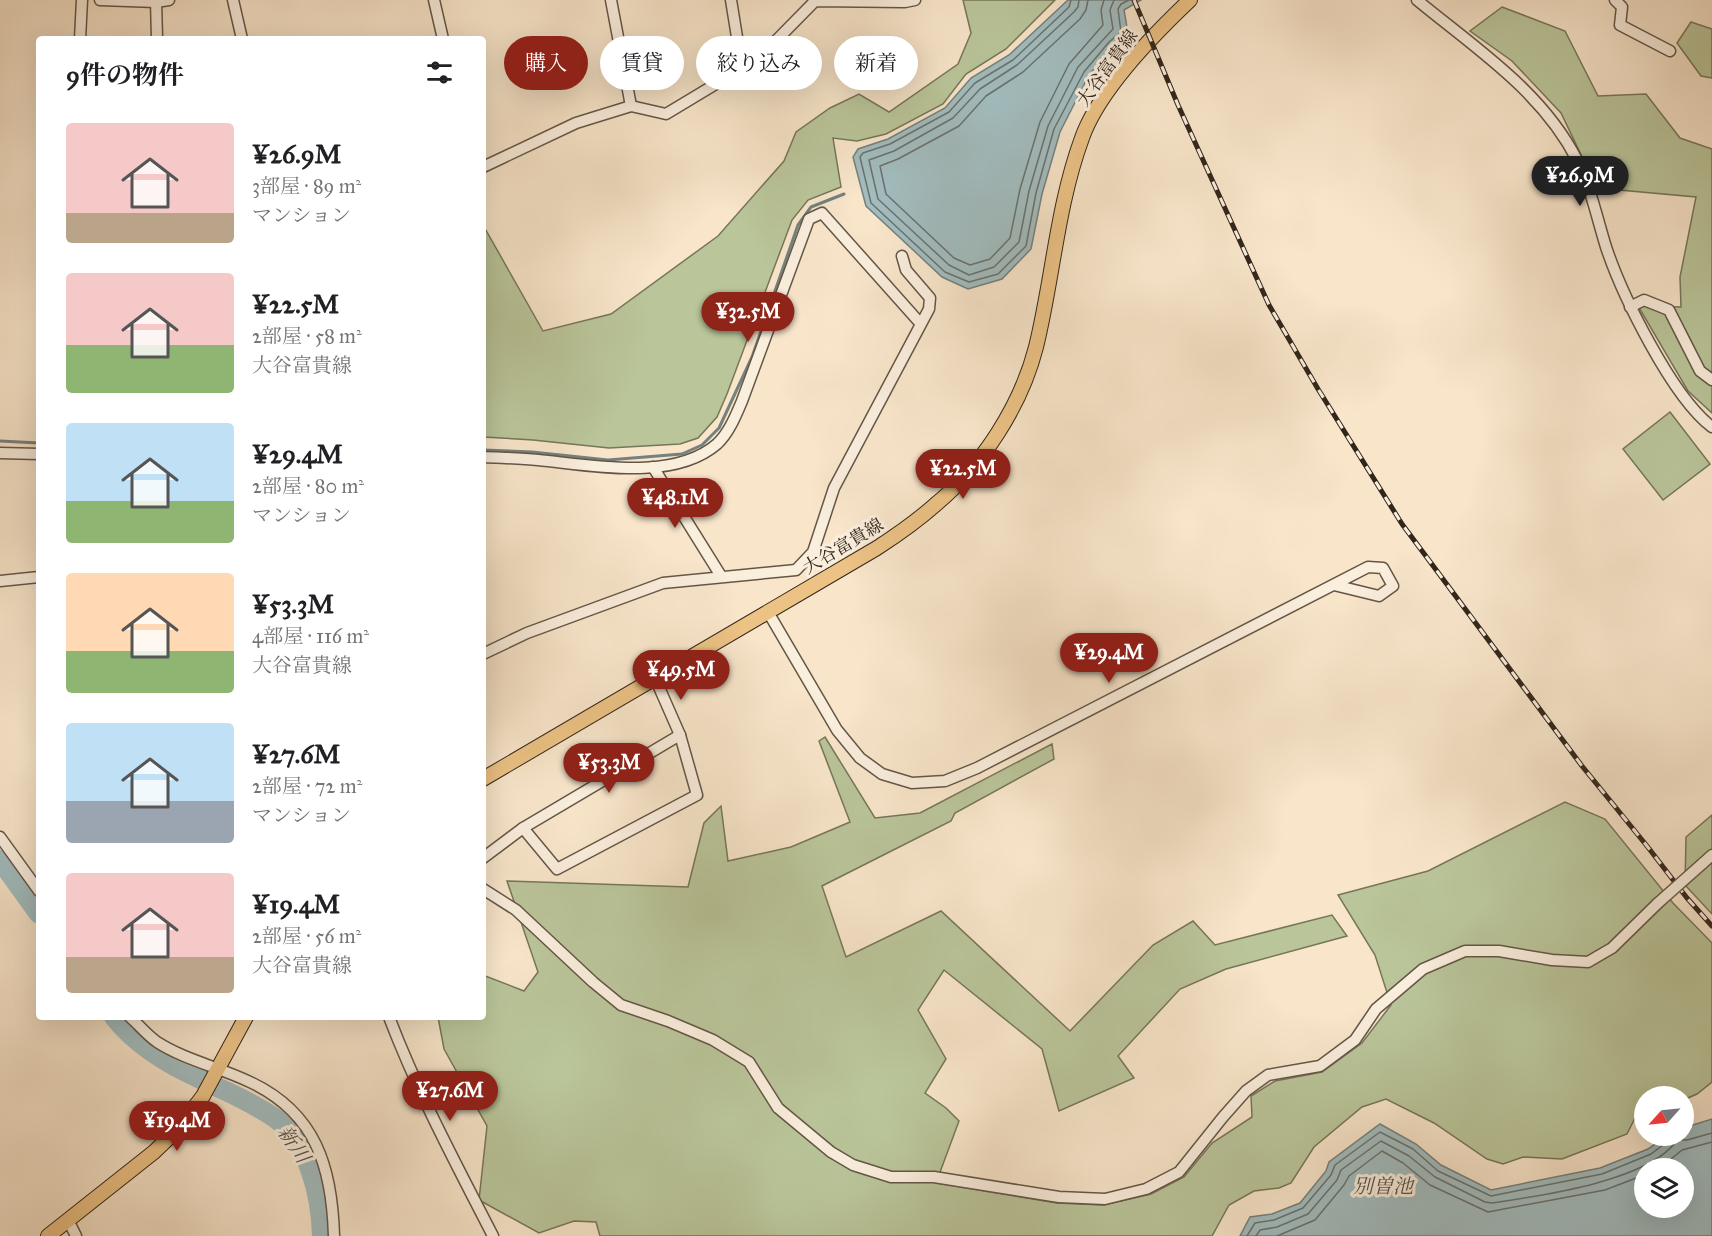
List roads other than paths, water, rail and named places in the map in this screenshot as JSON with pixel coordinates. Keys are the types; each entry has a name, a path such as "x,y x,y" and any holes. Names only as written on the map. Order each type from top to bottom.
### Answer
{"main road":[{"name":"大谷富貴線","path":"486,777 877,548 928,511 972,468 1001,427 1021,389 1036,348 1061,214 1082,137 1102,99 1143,47 1190,0"},
{"path":"48,1236 154,1152 178,1129 203,1096 244,1020"}],"street":[{"path":"80,36 82,0"},
{"path":"100,0 169,0"},
{"path":"233,0 241,36"},
{"path":"434,0 442,36"},
{"path":"611,0 631,106"},
{"path":"731,0 737,36"},
{"path":"781,36 815,1 905,2 915,0"},
{"path":"1417,0 1526,89 1558,130 1578,160 1607,250 1630,307 1686,400 1712,427"},
{"path":"1615,0 1622,7 1620,25 1670,51"},
{"path":"156,1 157,36"},
{"path":"486,166 576,123 631,106 666,114 706,90"},
{"path":"486,457 533,459 608,467 653,467 697,457 718,443 733,422 809,219 822,213 920,323"},
{"path":"486,653 528,633 663,583 796,570 813,552 834,488 929,309 930,298 906,270 902,256"},
{"path":"1630,307 1644,300 1670,310 1700,371 1712,380"},
{"path":"0,453 36,454"},
{"path":"653,467 721,576"},
{"path":"768,612 837,730 860,758 882,774 912,783 945,781 977,768 1368,567 1383,568 1393,586 1379,596 1334,585"},
{"path":"0,581 36,577"},
{"path":"523,828 557,870 697,795 680,735 655,678"},
{"path":"486,856 523,828 680,735"},
{"path":"0,837 36,887"},
{"path":"486,891 516,910 621,1005 713,1040 748,1062 778,1108 831,1152 853,1165 891,1178 934,1177 1059,1197 1105,1199 1146,1189 1179,1172 1246,1091 1269,1075 1320,1066 1355,1040 1376,1009 1423,969 1465,951 1499,951 1551,960 1588,962 1612,948 1712,855"},
{"path":"133,1020 156,1041 185,1056 251,1083 286,1104 311,1133 324,1163 333,1214 334,1236"},
{"path":"390,1020 430,1114 493,1236"},
{"path":"68,1220 76,1236"}],"water":[{"path":"1068,0 1141,0 1124,10 1128,33 1089,75 1060,132 1042,194 1031,249 1002,279 968,289 942,277 866,206 853,157 858,149 888,139 945,108 971,78 1009,55"},
{"name":"別曽池","path":"1712,1119 1712,1236 1240,1236 1250,1217 1272,1214 1300,1203 1326,1171 1329,1162 1380,1124 1416,1144 1441,1165 1491,1190 1600,1168 1652,1146 1694,1146 1694,1125"}],"waterway":[{"path":"486,450 532,452 608,460 682,454 702,445 719,428 752,357 798,225 811,207 844,194"},
{"path":"0,441 36,443"},
{"name":"新川","path":"0,860 36,910"},
{"name":"新川","path":"117,1020 154,1054 203,1080"},
{"name":"新川","path":"217,1087 275,1118 297,1141 316,1188 322,1236"}],"railway":[{"path":"1134,0 1178,105 1269,305 1402,524 1582,766 1712,926"}]}
